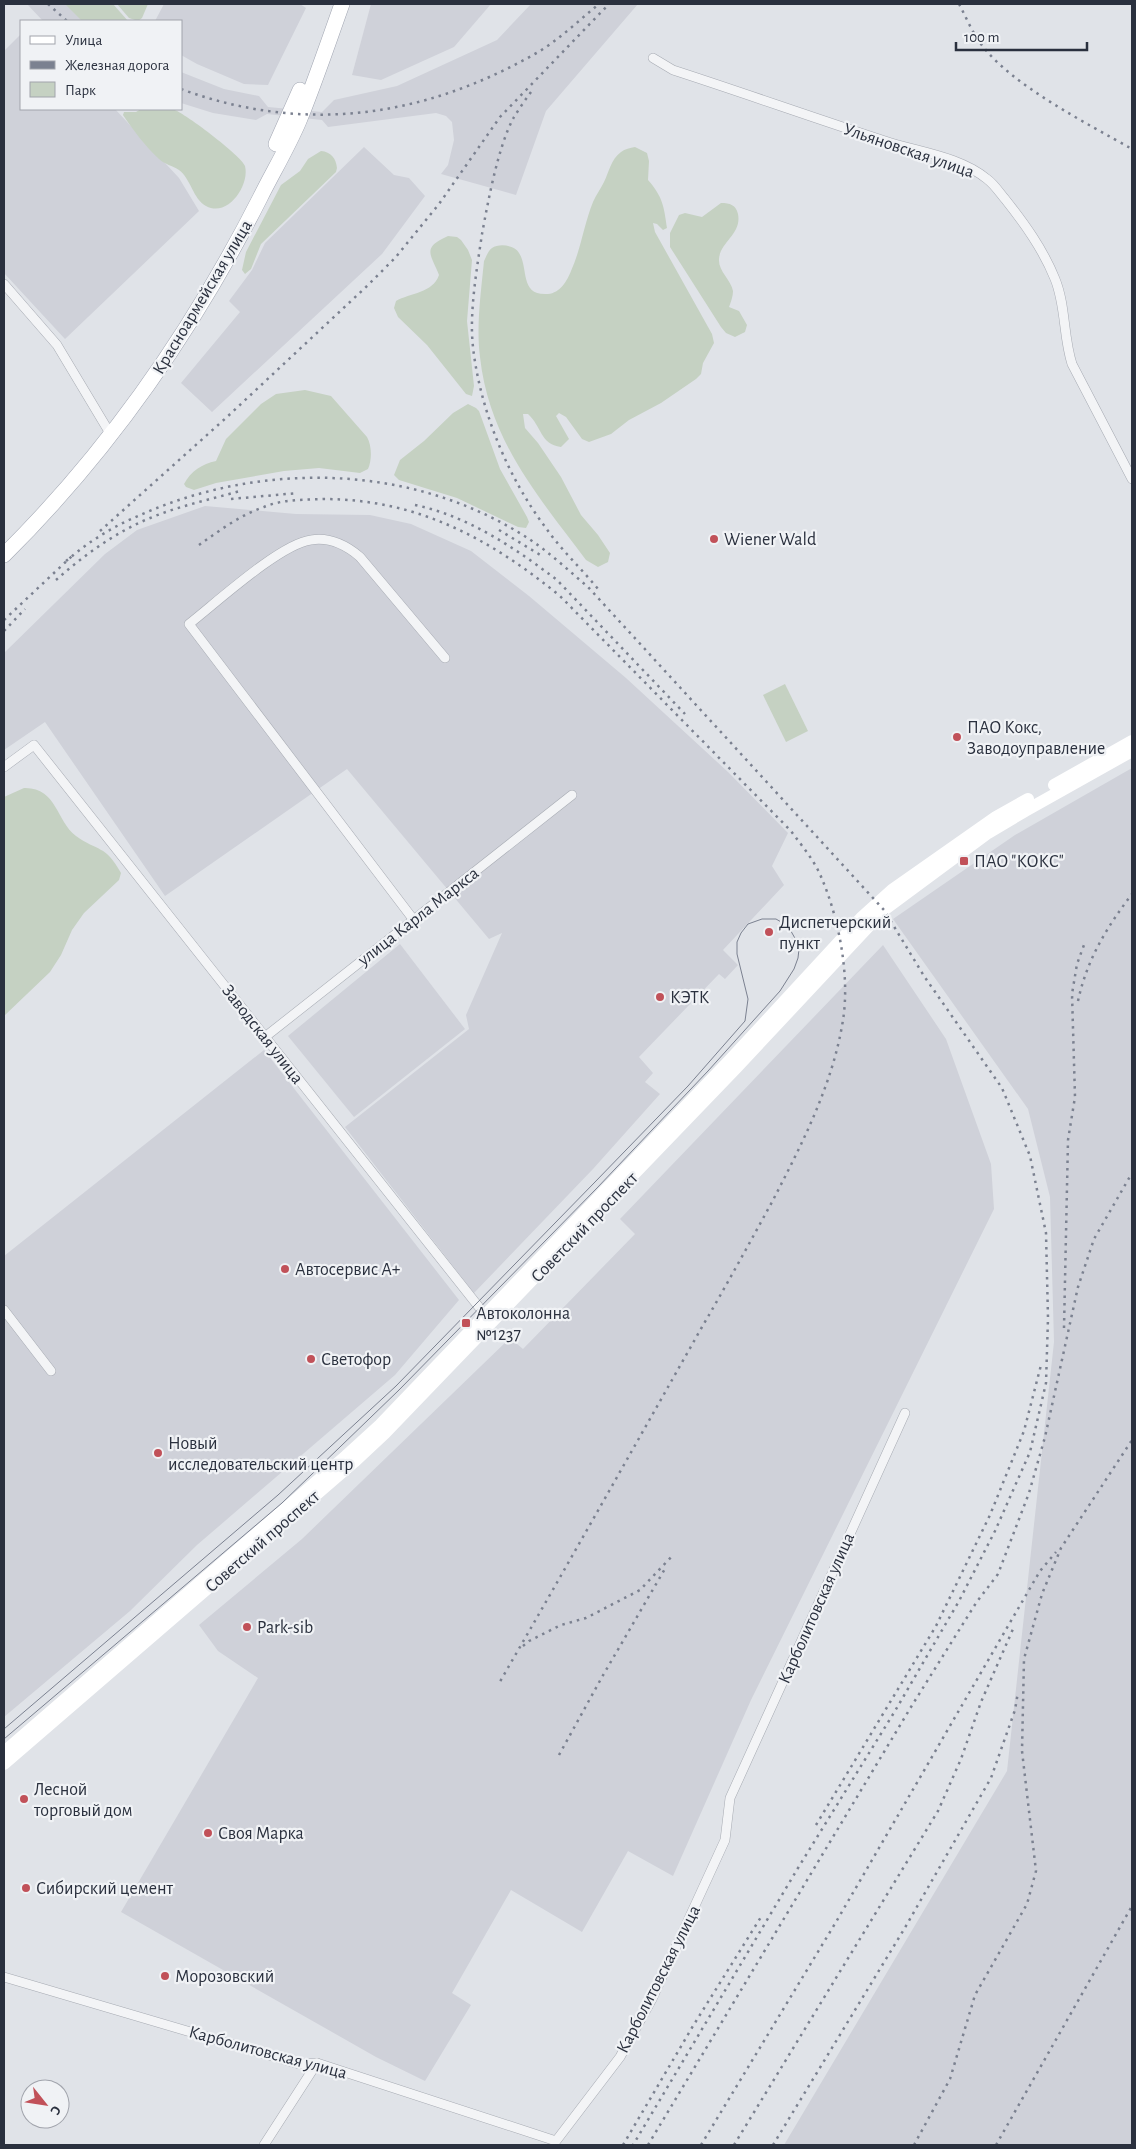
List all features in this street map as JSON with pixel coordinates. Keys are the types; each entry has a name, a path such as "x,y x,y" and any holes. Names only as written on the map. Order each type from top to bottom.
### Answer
{"main road":[{"name":"Красноармейская улица","path":"4,555 77,477 178,325 232,230 284,128 332,4"},
{"name":"Красноармейская улица","path":"4,541 108,431 175,347 241,236 299,121 342,4"},
{"name":"Советский проспект","path":"4,1764 354,1462 385,1433 878,902 996,817 1132,741"},
{"name":"Советский проспект","path":"4,1752 346,1456 490,1319 884,910 988,833 1025,810 1132,751"}],"street":[{"name":"Ульяновская улица","path":"653,58 673,70 886,142 960,164 976,171 989,180 1035,240 1055,278 1062,304 1067,350 1072,364 1132,479"},
{"path":"4,284 58,345 108,431"},
{"path":"413,919 190,624 273,558 298,544 310,540 330,540 347,547 360,557 445,658"},
{"name":"Заводская улица","path":"4,767 34,745 490,1319"},
{"name":"улица Карла Маркса","path":"265,1037 572,795"},
{"path":"4,1310 51,1371"},
{"name":"Карболитовская улица","path":"4,1978 299,2064 317,2063 556,2141 620,2057 652,1999 725,1840 730,1798 905,1413"},
{"path":"264,2145 317,2063"}],"shaded area":[{"path":"27,4 70,4 89,20 42,20"},
{"path":"164,4 300,4 306,8 268,85 244,84 182,56 182,20 156,20"},
{"path":"371,4 491,4 454,47 381,80 352,75"},
{"path":"531,4 638,4 546,111 516,195 441,174 448,165 454,140 452,122 446,116 436,113 328,127 322,120 267,114 256,120 213,113 182,103 182,72 224,89 259,96 268,107 322,112 334,100 397,86 497,40"},
{"path":"20,35 20,110 116,110 179,178 199,211 65,339 4,273 4,51"},
{"path":"364,147 394,175 409,178 425,196 382,254 212,412 181,383 240,312 229,301 252,270 265,243"},
{"path":"205,506 296,514 370,515 411,524 471,551 529,596 626,678 728,772 788,833 772,866 784,885 723,950 738,965 725,979 719,974 639,1057 653,1073 645,1082 660,1094 593,1169 474,1293 345,1127 469,1029 466,1015 502,933 489,939 347,769 165,896 45,722 4,750 4,653 105,554 137,530"},
{"path":"1132,768 1132,2145 784,2145 1007,1771 1054,1342 1050,1197 1028,1109 893,919 1015,835"},
{"path":"400,944 465,1029 354,1117 288,1036"},
{"path":"883,945 946,1039 991,1164 994,1209 751,1700 673,1876 628,1851 582,1932 511,1890 452,1993 471,2005 425,2081 376,2057 121,1912 258,1678 218,1651 199,1625 302,1539 510,1338 523,1349 635,1234 620,1219"},
{"path":"264,1050 459,1300 395,1375 197,1545 130,1611 4,1717 4,1256"}],"green space":[{"path":"65,4 113,4 127,20 81,20"},
{"path":"117,4 148,4 139,20 129,18"},
{"path":"139,110 178,111 234,153 245,166 246,174 241,190 236,198 229,204 214,209 202,203 183,174 161,161 140,138 123,115 124,112 136,112"},
{"path":"635,147 647,153 649,161 648,180 660,197 664,208 667,228 663,230 653,223 655,232 712,334 714,343 703,363 701,374 696,379 661,403 629,420 611,434 589,442 582,439 566,417 559,413 556,416 569,439 561,447 545,439 533,419 528,414 523,414 525,428 538,443 561,477 581,515 610,553 608,562 598,567 586,560 550,513 518,466 505,441 485,387 480,357 480,297 484,261 487,254 495,246 507,246 517,250 522,259 526,280 533,291 548,294 559,289 571,271 593,202 613,162 623,151"},
{"path":"321,151 330,154 334,158 337,168 336,172 261,244 251,269 245,274 242,270 246,252 281,185 300,171 308,159"},
{"path":"721,203 732,205 736,208 738,214 737,227 720,253 719,259 720,268 733,291 729,307 739,311 747,325 745,332 735,337 726,333 721,327 670,247 670,233 679,215 685,213 702,217"},
{"path":"448,236 457,237 461,240 472,260 467,321 474,386 472,396 466,394 427,345 398,317 394,308 396,301 432,286 436,281 439,275 431,257 431,248 434,244"},
{"path":"305,390 331,396 367,437 371,453 368,469 360,473 319,468 284,471 216,483 194,490 186,487 184,484 190,475 202,466 216,461 226,439 261,404 276,394"},
{"path":"468,404 479,411 500,469 527,517 529,522 526,528 518,527 457,498 399,480 394,475 400,460 424,441 453,413"},
{"path":"785,684 808,731 786,742 763,695"},
{"path":"24,788 35,789 50,799 69,830 106,853 121,873 119,880 84,913 72,930 61,955 50,972 4,1016 4,797"}],"tram line":[{"path":"4,1729 278,1495 396,1386 688,1086 745,1021 748,999 737,954 737,942 748,924 762,919 776,919 788,926 799,949 798,958 794,969 780,991 708,1071 597,1188 399,1390 282,1503 4,1739"}],"railway":[{"path":"48,4 66,20"},
{"path":"182,89 227,103 272,112 316,115 361,112 405,105 448,93 491,76 533,55 559,38 599,4"},
{"path":"100,531 227,417 395,258 439,204 500,117 609,4"},
{"path":"959,4 981,44 1011,74 1030,89 1073,116 1132,149"},
{"path":"531,92 514,117 498,158 482,234 474,291 473,347 482,395 489,419 508,465 532,508 552,536 598,589"},
{"path":"66,561 106,532 123,523 193,495 242,484 291,479 340,478 389,484 437,496 483,513 526,537 550,554 588,587 884,910 924,976 1002,1088 1030,1156 1046,1233 1048,1318 1046,1383 1030,1452 995,1531 959,1601 895,1711 798,1868 633,2145"},
{"path":"56,580 79,561 128,528 176,509 240,491"},
{"path":"231,499 298,493"},
{"path":"199,545 238,519 271,504 286,501 323,499 357,501 390,506 421,514 479,540 506,556 560,596 791,831 819,872 838,930 844,967 845,1003 843,1020 832,1067 805,1136 746,1249 498,1685"},
{"path":"415,505 435,510 472,525 508,545 557,580 685,714"},
{"path":"499,530 542,556"},
{"path":"4,620 72,556"},
{"path":"4,631 25,609"},
{"path":"1078,1001 1092,957 1114,919 1132,894"},
{"path":"1064,1328 1068,1140 1075,1097 1072,994 1077,964 1084,945"},
{"path":"648,2145 911,1707 976,1603 998,1574 1029,1493 1045,1437 1078,1287 1094,1239 1132,1173"},
{"path":"816,1825 936,1626 990,1515 1024,1431 1041,1365"},
{"path":"914,2145 950,2079 975,1995 1027,1904 1036,1871 1022,1751 1024,1659 1042,1594 1061,1548 1132,1440"},
{"path":"701,2145 836,1922 1040,1571 1056,1552"},
{"path":"523,1646 561,1625 586,1618 640,1590 674,1554"},
{"path":"559,1755 666,1567"},
{"path":"734,2145 938,1811 961,1759 981,1702 1013,1629"},
{"path":"773,2145 903,1931 991,1778 1015,1710 1018,1692"},
{"path":"996,2145 1132,1906"},
{"path":"623,2145 693,2026 761,1917"}],"place":[{"name":"Wiener Wald","path":"714,539"},
{"name":"ПАО Кокс, Заводоуправление","path":"957,737"},
{"name":"ПАО \"КОКС\"","path":"964,861"},
{"name":"Диспетчерский пункт","path":"769,932"},
{"name":"КЭТК","path":"660,997"},
{"name":"Автосервис А+","path":"285,1269"},
{"name":"Автоколонна №1237","path":"466,1323"},
{"name":"Светофор","path":"311,1359"},
{"name":"Новый исследовательский центр","path":"158,1453"},
{"name":"Park-sib","path":"247,1627"},
{"name":"Лесной торговый дом","path":"24,1799"},
{"name":"Своя Марка","path":"208,1833"},
{"name":"Сибирский цемент","path":"26,1888"},
{"name":"Морозовский","path":"165,1976"}]}
